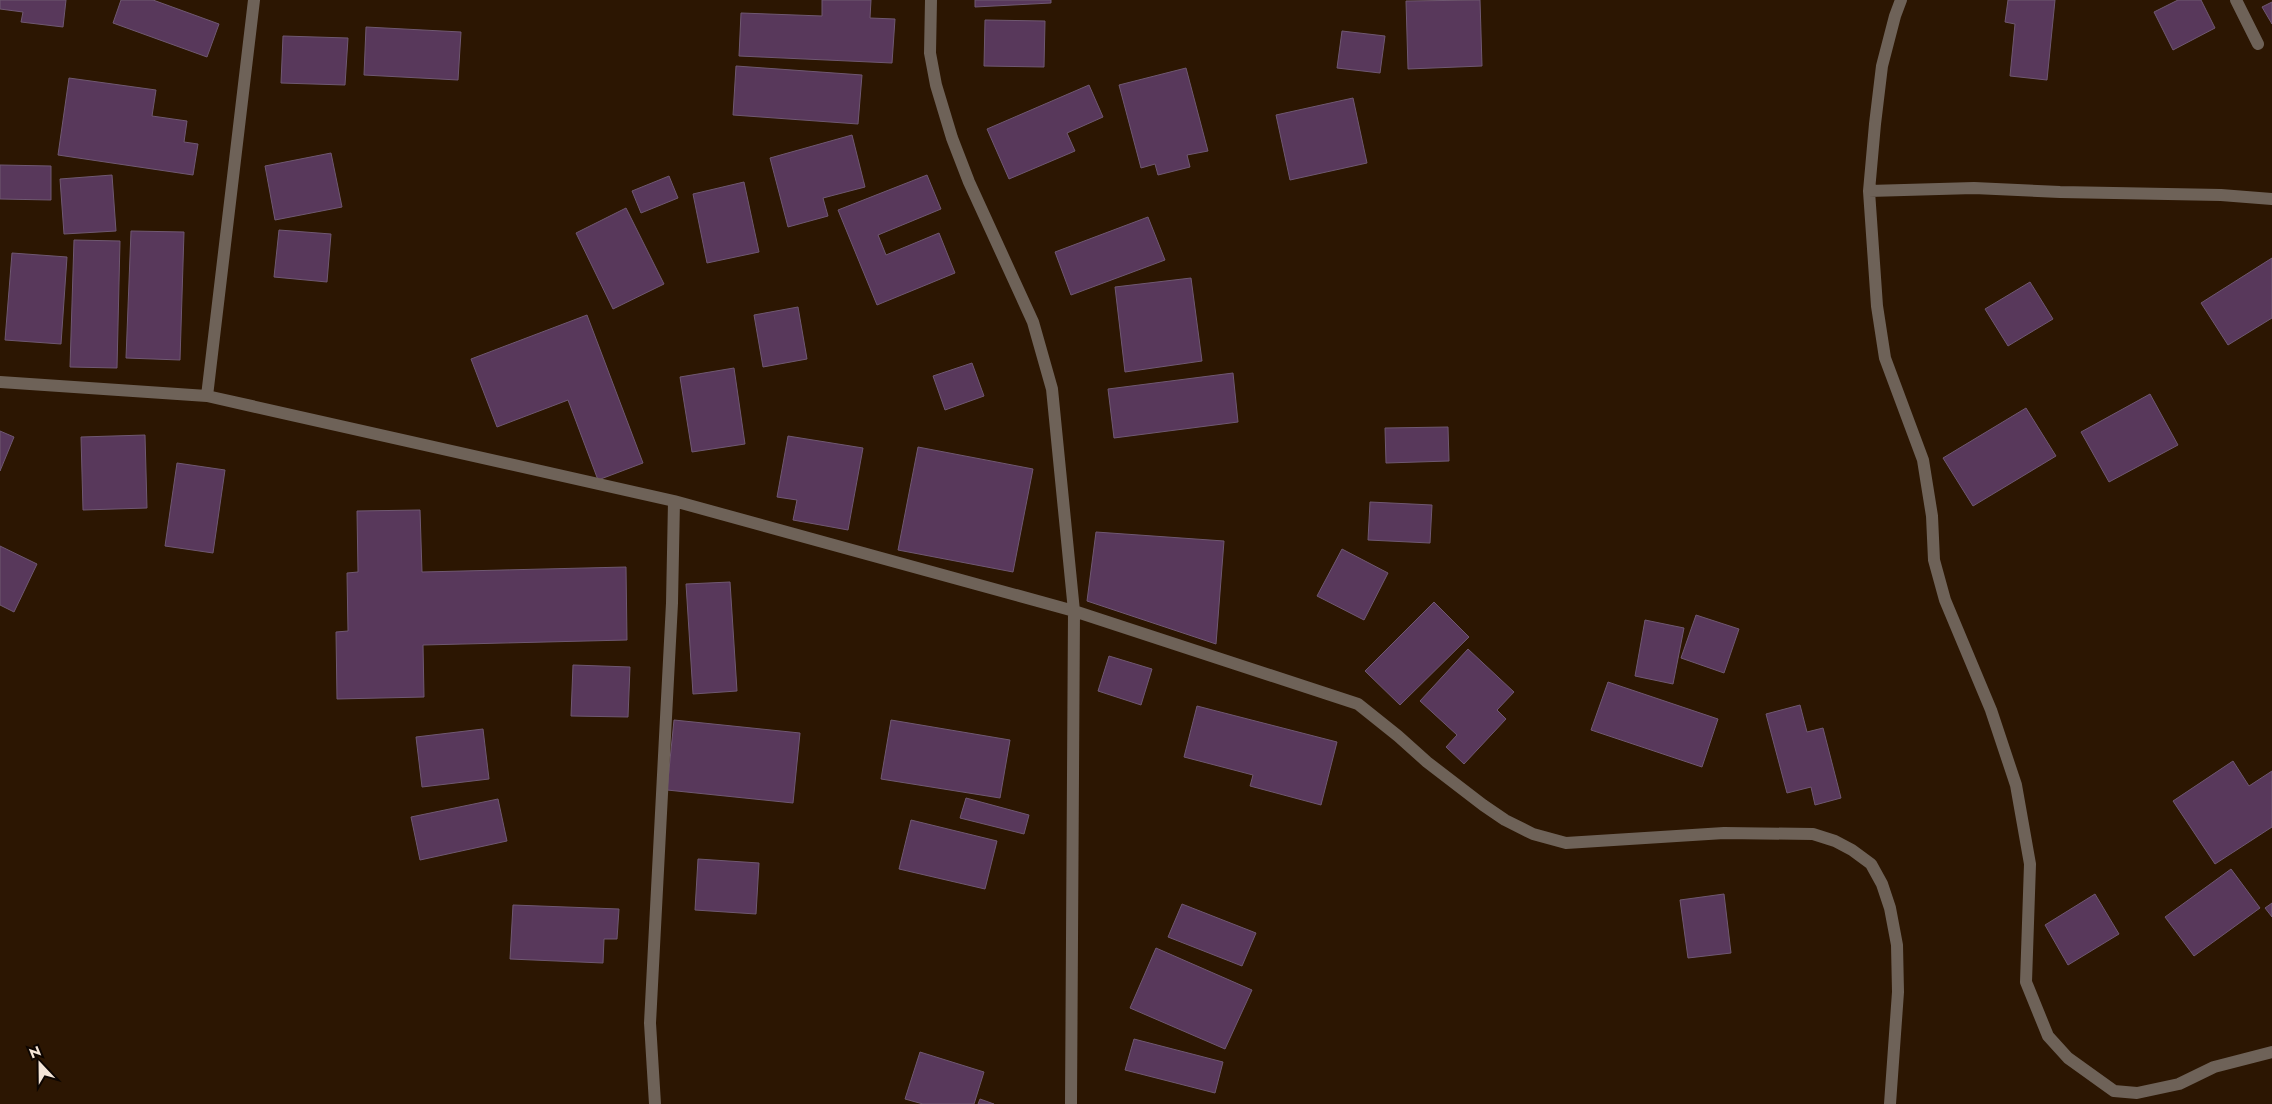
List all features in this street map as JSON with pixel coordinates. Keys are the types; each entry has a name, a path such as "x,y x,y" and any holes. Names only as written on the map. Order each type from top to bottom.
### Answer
{"street":[{"path":"207,396 254,0"},
{"path":"931,0 930,53 936,86 952,138 969,182 1033,322 1052,389 1074,611 1071,1104"},
{"path":"1901,0 1882,66 1874,124 1869,191 1878,306 1885,358 1923,460 1932,516 1934,560 1945,600 1991,710 2016,785 2030,864 2026,982 2048,1036 2068,1058 2114,1091 2137,1094 2179,1084 2214,1066 2272,1052"},
{"path":"2236,0 2258,44"},
{"path":"1869,191 1974,188 2060,192 2221,195 2272,199"},
{"path":"0,382 207,396 674,501 1074,611 1358,704 1427,762 1483,805 1533,834 1566,842 1724,832 1813,834 1852,850 1871,864 1882,884 1890,908 1897,945 1898,992 1890,1104"},
{"path":"655,1104 650,1023 672,603 674,501"}],"building":[{"path":"0,0 66,0 63,27 21,22 23,12 0,9"},
{"path":"121,0 153,0 219,24 207,57 113,23"},
{"path":"822,0 871,0 870,18 895,19 892,63 739,56 741,13 822,16"},
{"path":"975,0 1051,0 1051,3 975,7"},
{"path":"1480,0 1482,66 1408,69 1406,1"},
{"path":"2008,0 2055,0 2047,80 2010,76 2015,24 2005,22"},
{"path":"2178,0 2201,0 2215,28 2173,50 2154,12"},
{"path":"2272,2 2272,24 2262,7"},
{"path":"985,20 1045,21 1044,67 984,66"},
{"path":"366,27 461,32 458,80 364,75"},
{"path":"1342,31 1385,36 1380,73 1337,68"},
{"path":"283,36 348,38 345,85 281,83"},
{"path":"736,66 862,75 858,124 733,115"},
{"path":"1186,68 1208,151 1187,155 1190,167 1158,175 1155,164 1141,168 1119,85"},
{"path":"69,78 156,90 152,116 187,121 184,142 198,144 193,175 58,155"},
{"path":"1089,85 1103,117 1067,133 1075,151 1009,179 987,129"},
{"path":"1353,98 1367,163 1290,180 1276,115"},
{"path":"852,135 865,187 823,198 828,216 788,227 770,158"},
{"path":"331,153 342,207 275,220 265,166"},
{"path":"0,165 51,166 51,200 0,199"},
{"path":"112,175 116,231 64,234 60,179"},
{"path":"927,175 941,209 878,235 886,255 939,233 955,273 877,305 838,210"},
{"path":"669,176 678,198 641,213 632,191"},
{"path":"744,182 759,252 707,263 693,194"},
{"path":"626,208 664,284 613,309 576,233"},
{"path":"1148,217 1165,260 1071,295 1055,252"},
{"path":"279,230 331,234 327,282 274,277"},
{"path":"131,231 184,232 180,360 126,358"},
{"path":"74,240 120,241 117,368 70,367"},
{"path":"12,253 67,257 61,344 5,340"},
{"path":"2272,258 2272,318 2228,345 2201,303"},
{"path":"1191,278 1202,361 1125,372 1115,287"},
{"path":"2030,282 2053,319 2008,346 1985,309"},
{"path":"798,307 807,359 763,367 754,315"},
{"path":"587,315 643,463 598,480 568,400 497,427 471,359"},
{"path":"972,363 984,396 945,410 933,376"},
{"path":"734,368 745,444 692,452 680,377"},
{"path":"1233,373 1238,422 1114,438 1108,389"},
{"path":"2150,394 2178,445 2109,482 2081,432"},
{"path":"2026,408 2056,456 1973,506 1943,458"},
{"path":"1448,427 1449,461 1386,463 1385,428"},
{"path":"0,431 14,437 0,471"},
{"path":"145,435 147,508 83,510 81,437"},
{"path":"788,436 863,448 848,530 793,520 797,500 777,497"},
{"path":"918,447 1033,469 1013,572 898,550"},
{"path":"177,463 225,470 213,553 165,546"},
{"path":"1370,502 1432,505 1430,543 1368,540"},
{"path":"420,510 422,572 626,567 627,640 423,645 424,697 337,699 336,632 348,631 347,573 358,572 357,511"},
{"path":"1096,532 1224,541 1216,644 1087,601"},
{"path":"0,546 37,564 14,612 0,605"},
{"path":"1342,549 1388,573 1364,620 1317,596"},
{"path":"730,582 737,691 693,694 686,584"},
{"path":"1434,602 1469,637 1400,705 1365,671"},
{"path":"1696,615 1739,629 1724,673 1681,658"},
{"path":"1645,620 1684,628 1673,684 1635,676"},
{"path":"1468,649 1514,692 1497,710 1506,719 1464,764 1446,747 1457,735 1420,701"},
{"path":"1109,656 1152,669 1141,705 1098,691"},
{"path":"573,665 630,667 628,717 571,716"},
{"path":"1608,682 1718,719 1702,767 1591,730"},
{"path":"1800,705 1807,732 1823,728 1841,798 1815,805 1811,787 1787,793 1766,714"},
{"path":"1197,706 1337,742 1321,805 1250,786 1253,775 1184,757"},
{"path":"674,720 800,733 793,803 667,790"},
{"path":"891,720 1010,740 1000,798 881,779"},
{"path":"483,729 489,779 422,787 416,737"},
{"path":"2233,761 2249,786 2272,771 2272,827 2215,864 2173,801"},
{"path":"966,798 1029,815 1024,834 960,818"},
{"path":"498,799 507,841 420,860 411,817"},
{"path":"911,820 997,841 985,889 899,869"},
{"path":"698,859 759,863 756,914 695,910"},
{"path":"2231,869 2260,908 2194,956 2165,917"},
{"path":"1724,894 1731,953 1688,958 1680,900"},
{"path":"2095,894 2119,934 2068,965 2045,925"},
{"path":"2272,903 2272,917 2265,908"},
{"path":"1182,904 1256,933 1242,966 1168,937"},
{"path":"513,905 619,909 617,939 604,939 603,963 510,959"},
{"path":"1156,948 1252,990 1225,1049 1130,1008"},
{"path":"1134,1039 1223,1062 1215,1093 1125,1070"},
{"path":"920,1052 984,1072 974,1104 923,1104 905,1099"},
{"path":"980,1099 994,1104 978,1104"}]}
